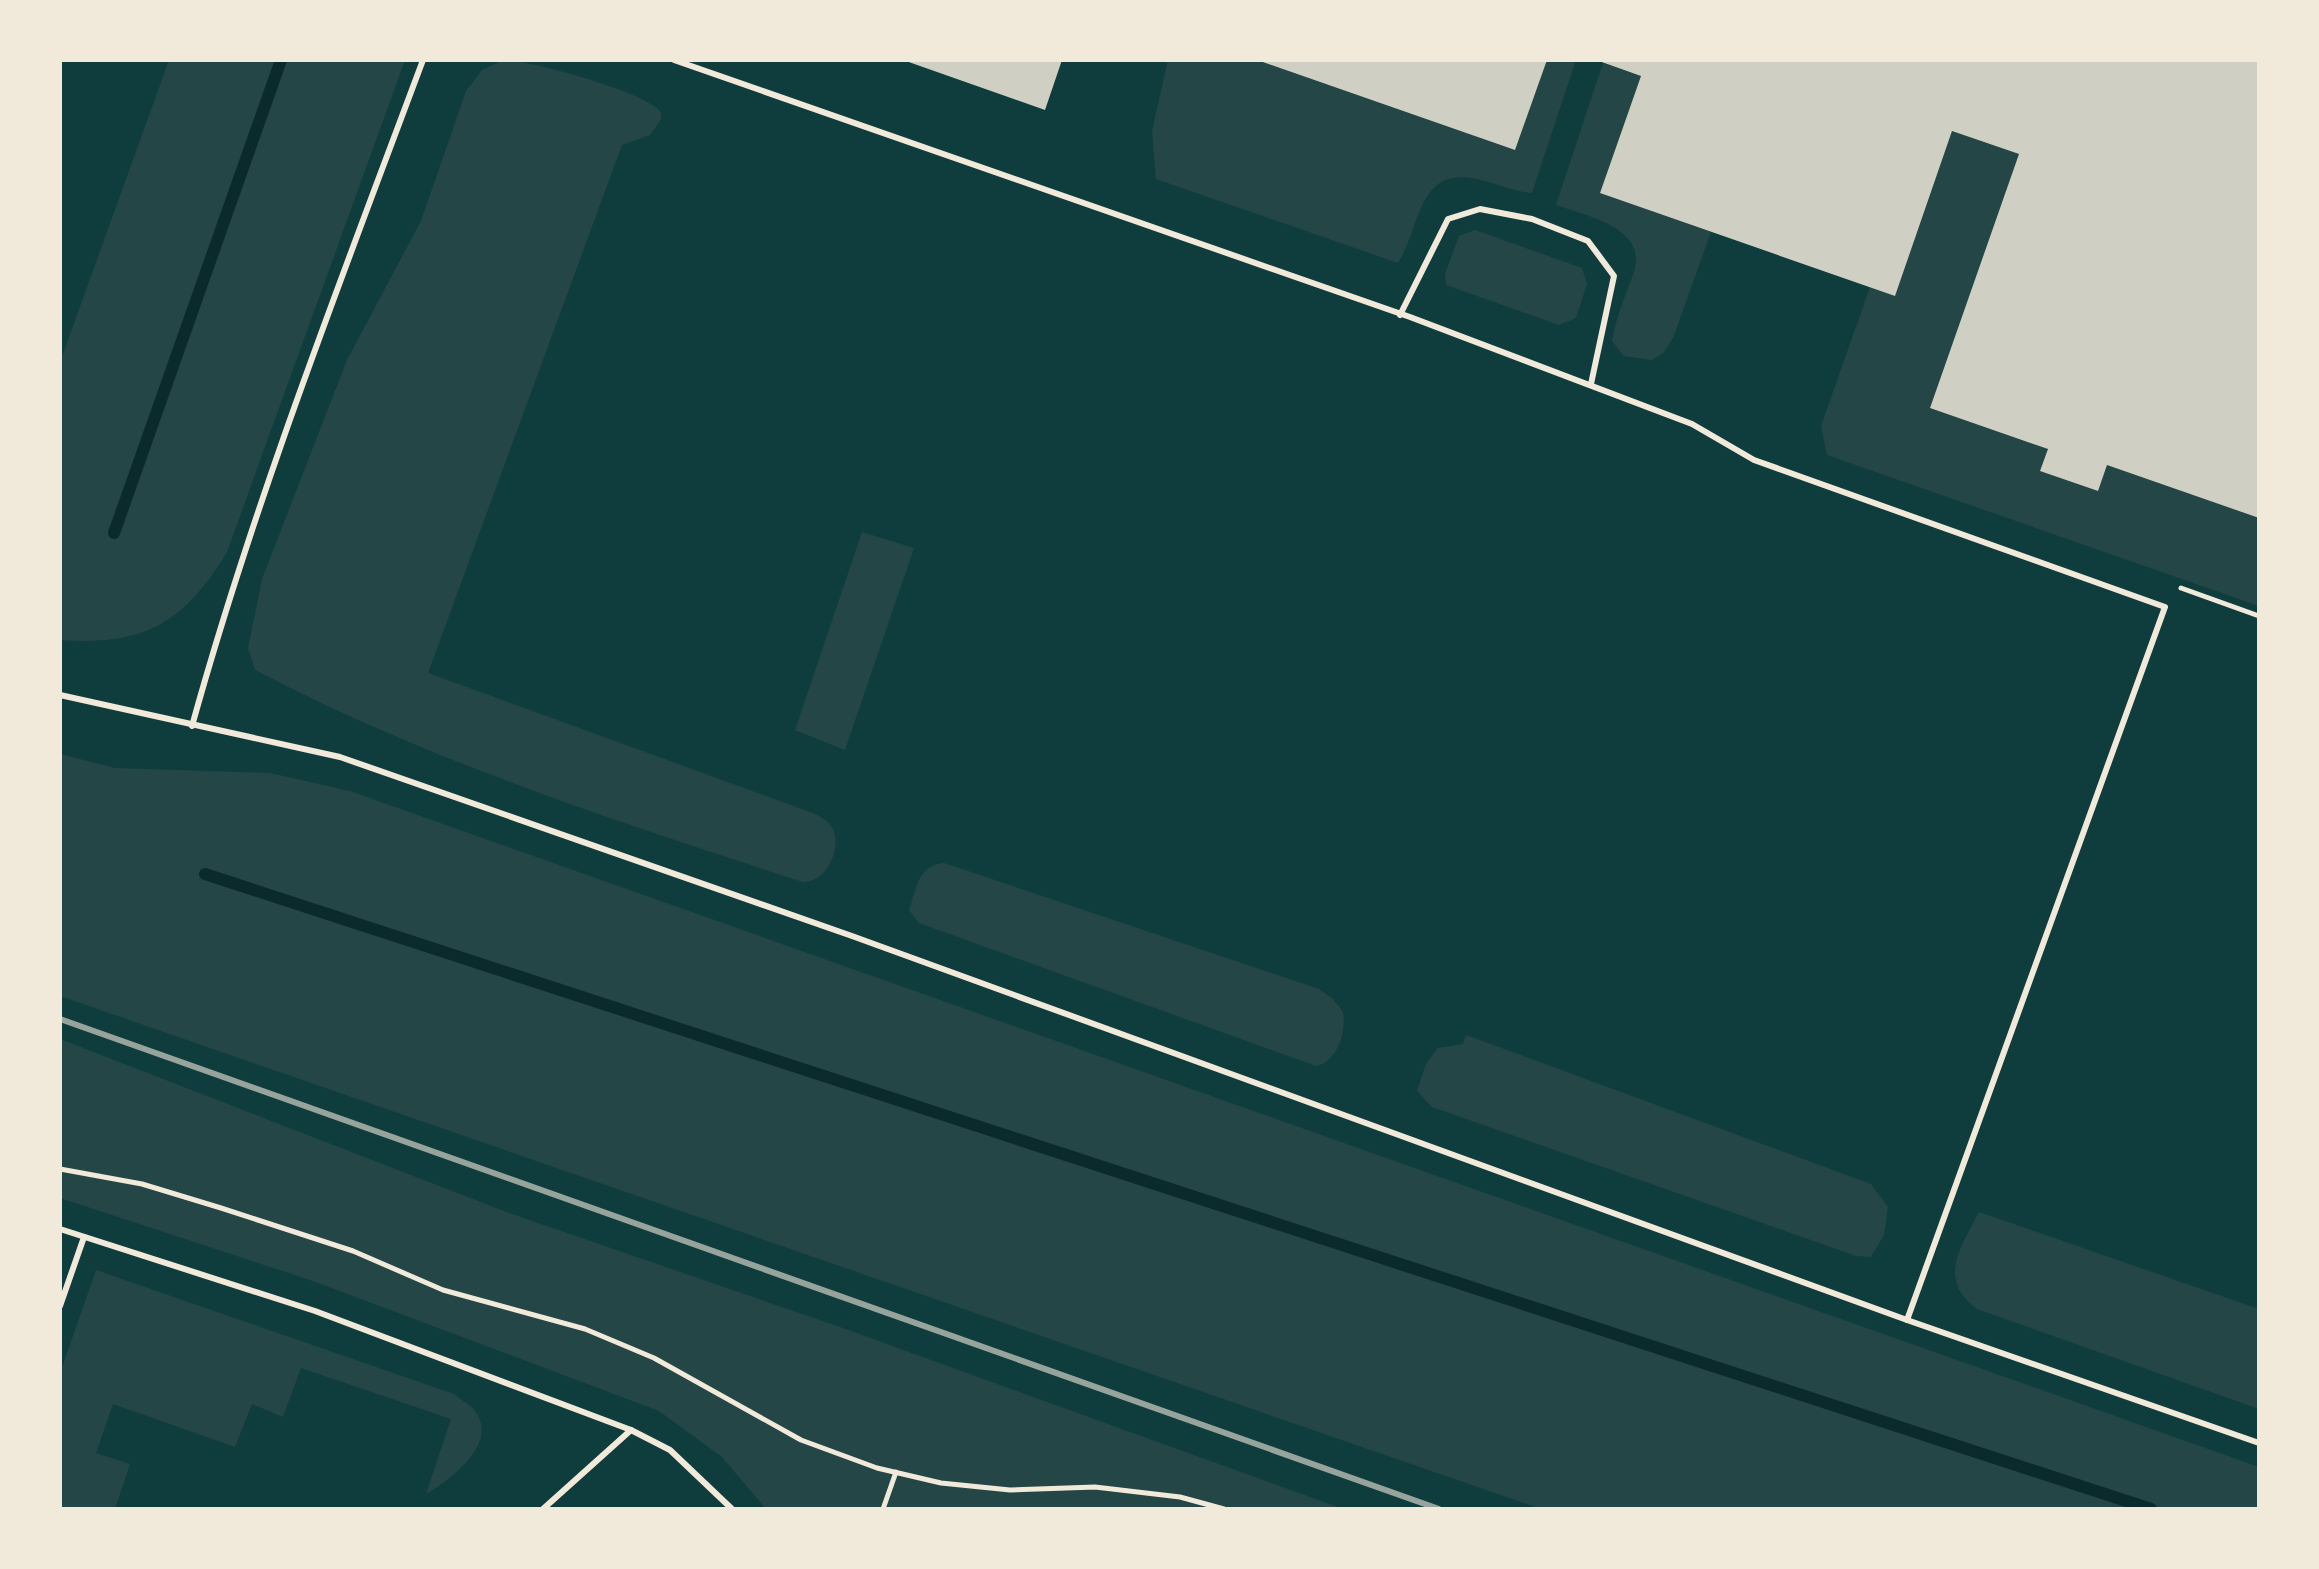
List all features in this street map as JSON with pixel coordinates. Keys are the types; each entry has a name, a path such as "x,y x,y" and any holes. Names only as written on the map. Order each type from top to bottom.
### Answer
{"lane":[{"path":"192,726 230,592 327,317 423,60"},
{"path":"674,60 1591,384 1692,424 1765,464 2165,607 1907,1320"},
{"path":"1400,315 1448,219 1480,209 1532,219 1588,241 1614,276 1591,384"},
{"path":"60,695 340,757 852,936 1907,1320 2202,1426 2259,1443"},
{"path":"60,1229 315,1311 631,1430 670,1450 701,1476 732,1509"},
{"path":"60,1306 84,1237"},
{"path":"543,1509 631,1430"}],"path":[{"path":"60,1169 142,1184 221,1208 353,1251 443,1290 585,1329 654,1358 801,1440 896,1472 941,1483 1010,1490 1095,1487 1180,1497 1224,1509"},
{"path":"883,1509 896,1472"}],"shaded area":[{"path":"169,60 405,60 227,552 195,597 159,625 115,639 60,640 60,362"},
{"path":"504,60 561,71 634,95 661,112 661,120 650,135 622,145 428,673 819,816 833,829 834,855 825,871 811,881 803,882 524,787 388,733 255,670 248,648 262,579 347,360 421,221 466,91 482,70"},
{"path":"1168,60 1256,60 1515,150 1547,60 1576,60 1532,193 1477,179 1457,177 1443,181 1424,202 1398,263 1156,179 1152,131"},
{"path":"1603,63 1641,76 1600,193 1711,232 1673,338 1663,353 1652,360 1624,356 1612,341 1633,275 1636,259 1633,246 1613,226 1556,205"},
{"path":"1952,131 2019,154 1930,408 2048,449 2041,471 2097,491 2107,465 2259,518 2259,606 1827,455 1821,426 1870,287 1895,295"},
{"path":"1475,230 1582,268 1587,284 1576,318 1559,325 1446,285 1445,274 1459,236"},
{"path":"862,532 914,548 845,750 795,730"},
{"path":"60,754 115,768 270,773 350,791 2259,1467 2259,1509 1541,1509 60,996"},
{"path":"944,863 1319,989 1333,999 1343,1012 1339,1045 1330,1059 1316,1066 919,923 909,910 916,886 923,873"},
{"path":"1466,1035 1871,1184 1888,1207 1884,1235 1871,1257 1856,1256 1432,1107 1417,1091 1426,1064 1438,1048 1463,1044"},
{"path":"60,1039 509,1213 840,1327 1343,1509 766,1509 722,1457 659,1411 310,1280 60,1198"},
{"path":"1979,1212 2259,1309 2259,1409 1977,1309 1965,1298 1955,1275 1959,1251"},
{"path":"96,1270 454,1394 474,1410 481,1422 477,1447 459,1470 426,1494 451,1419 301,1368 283,1417 252,1404 235,1447 113,1404 96,1453 130,1464 115,1509 60,1509 60,1373"}],"building":[{"path":"903,60 1062,60 1045,110"},
{"path":"1257,60 1547,60 1515,150"},
{"path":"1596,60 2259,60 2259,518 2107,465 2098,491 2040,471 2048,449 1930,408 2019,154 1952,131 1895,296 1600,193 1641,76"}],"waterway":[{"path":"114,533 281,60"},
{"path":"205,874 2151,1509"}],"railway":[{"path":"60,1019 1439,1509"}]}
